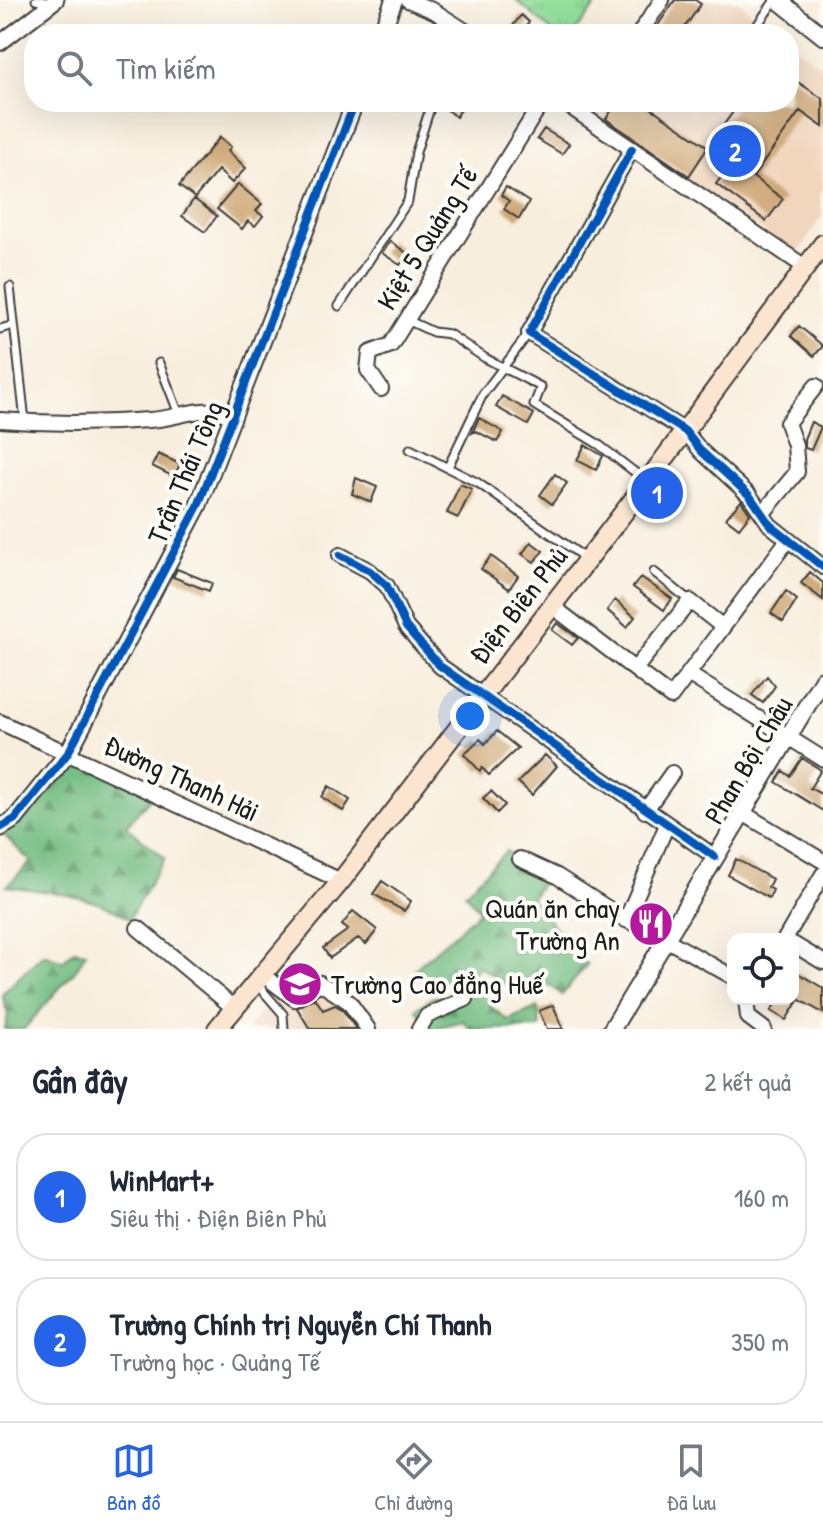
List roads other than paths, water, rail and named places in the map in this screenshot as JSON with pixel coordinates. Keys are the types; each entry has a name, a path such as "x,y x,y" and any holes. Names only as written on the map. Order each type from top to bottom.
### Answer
{"main road":[{"name":"Điện Biên Phủ","path":"217,1029 341,881 588,560 823,244"}],"street":[{"path":"385,24 394,0"},
{"path":"408,0 454,24"},
{"path":"646,24 662,0"},
{"path":"776,0 823,36"},
{"path":"25,24 54,2"},
{"path":"0,43 24,25"},
{"name":"Trần Thái Tông","path":"0,828 15,819 68,753 198,506 351,112"},
{"name":"Kiệt 5 Quảng Tế","path":"381,389 368,370 370,353 379,348 388,350 536,112"},
{"path":"591,112 632,149 805,267"},
{"path":"632,149 529,333 685,431 787,541 823,567"},
{"path":"763,513 797,472 795,445 787,423 816,386"},
{"path":"0,420 153,420 213,409 233,417"},
{"path":"552,606 671,697 787,541"},
{"path":"340,555 370,571 387,586 406,627 440,666 666,827 715,857"},
{"path":"635,669 690,601 723,627"},
{"path":"688,674 823,759"},
{"name":"Phan Bội Châu","path":"612,1029 823,679"},
{"name":"Đường Thanh Hải","path":"0,722 341,881"},
{"path":"645,811 672,773"},
{"path":"741,812 823,861"},
{"path":"626,920 666,827"},
{"path":"520,859 557,876 626,920 668,939 727,973"},
{"path":"789,933 823,874"},
{"path":"138,928 234,1008"},
{"path":"799,948 823,962"},
{"path":"259,978 295,999 320,983 349,1002 368,1029"},
{"path":"419,1029 427,1016 466,999"},
{"path":"747,1005 748,1017 764,1029"}],"lane":[{"path":"36,0 54,2"},
{"path":"758,24 776,0"},
{"path":"339,306 408,201 416,152 429,112"},
{"path":"10,287 25,421"},
{"path":"407,320 433,332 449,334 541,387 534,405 545,415 598,444 647,482"},
{"path":"0,329 14,325"},
{"path":"448,467 472,412 529,333"},
{"path":"159,363 179,414"},
{"path":"410,449 513,505 588,560"},
{"path":"654,572 690,601"},
{"path":"259,978 283,1014 284,1029"}],"place":[{"name":"Trường Chính trị Nguyễn Chí Thanh","path":"735,151"},
{"name":"WinMart+","path":"657,493"},
{"name":"Quán ăn chay Trường An","path":"651,924"},
{"name":"Trường Cao đẳng Huế","path":"300,984"}]}
